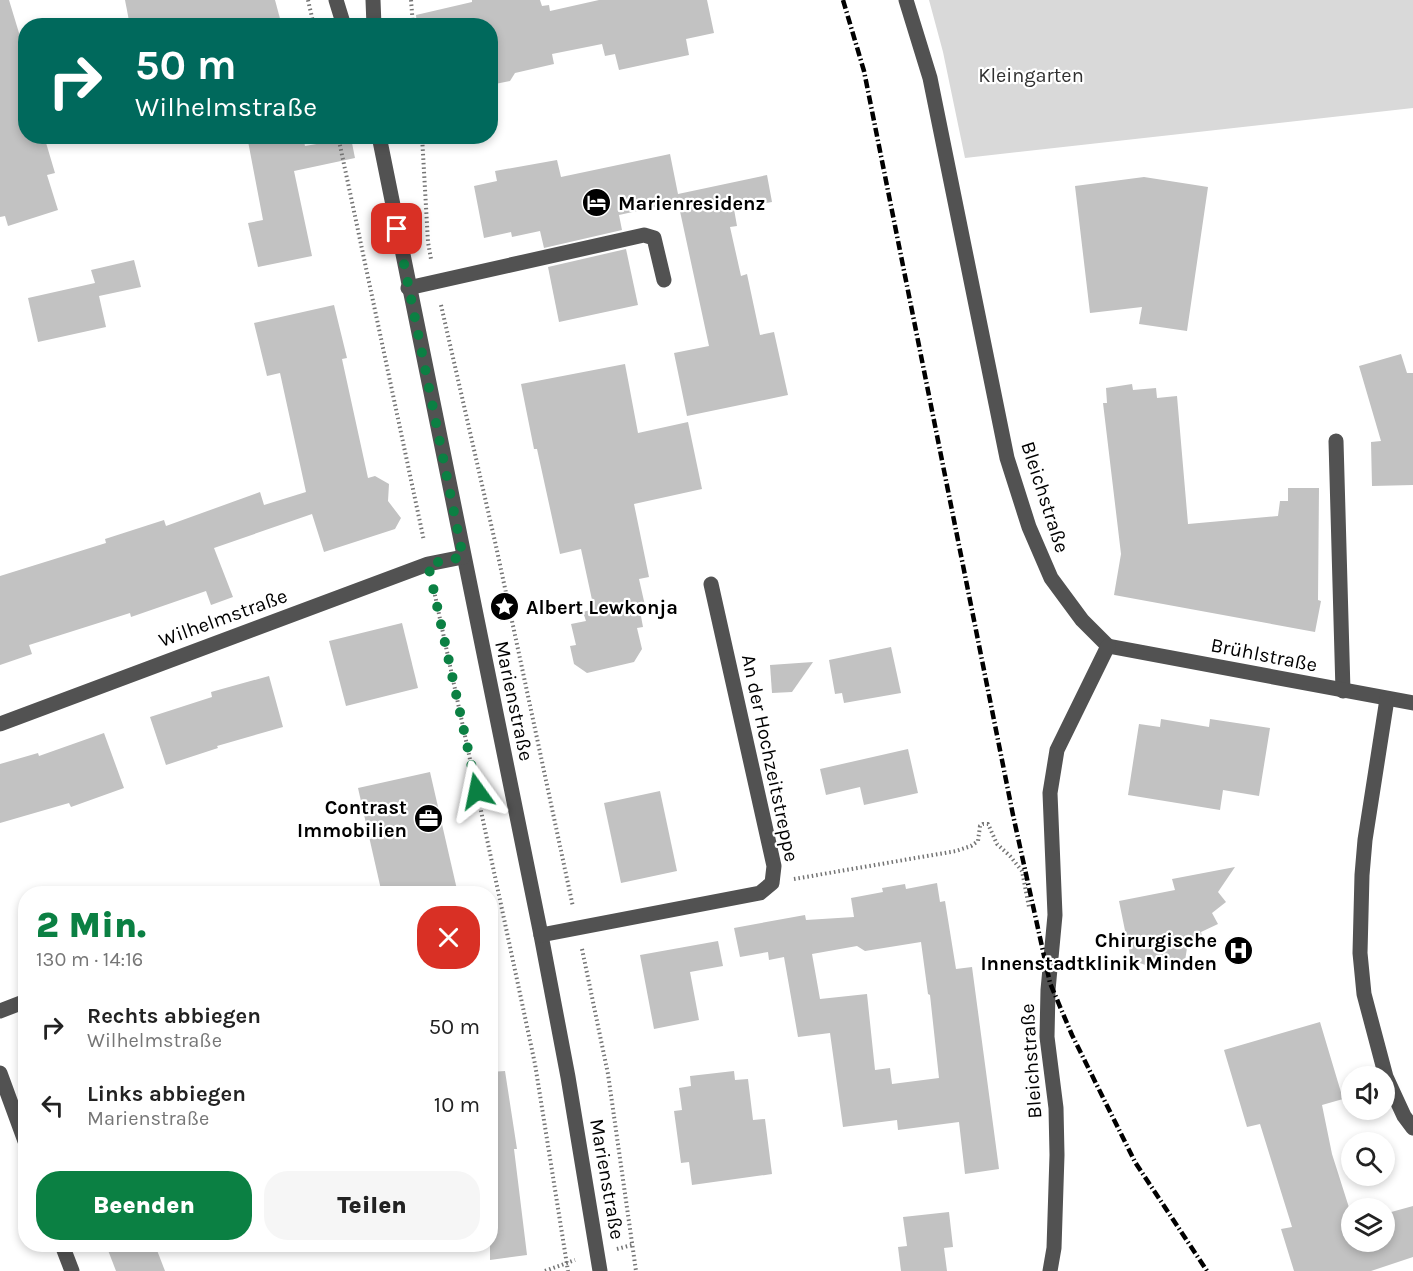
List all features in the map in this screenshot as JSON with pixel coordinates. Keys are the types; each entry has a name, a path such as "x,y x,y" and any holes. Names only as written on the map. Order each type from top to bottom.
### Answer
{"street":[{"path":"336,0 342,18"},
{"path":"373,0 374,18"},
{"name":"Bleichstraße","path":"906,0 930,78 1008,458 1029,527 1051,578 1082,620 1108,646 1056,750 1050,793 1055,915 1048,990 1047,1037 1056,1108 1057,1155 1054,1248 1050,1271"},
{"name":"Marienstraße","path":"381,144 408,288 541,935 570,1089 600,1271"},
{"path":"408,288 644,235 654,238 664,280"},
{"path":"1336,441 1343,691"},
{"name":"Wilhelmstraße","path":"0,724 428,564 463,557"},
{"name":"An der Hochzeitstreppe","path":"541,935 760,893 772,883 774,866 711,584"},
{"name":"Brühlstraße","path":"1108,646 1413,703"},
{"path":"1387,699 1365,840 1360,953 1364,994 1386,1077 1404,1116 1413,1128"},
{"path":"0,1011 18,1004"},
{"path":"0,1073 18,1122"},
{"path":"65,1252 72,1271"}],"path":[{"path":"308,0 312,18"},
{"path":"411,0 412,18"},
{"path":"340,144 497,886"},
{"path":"422,144 428,242 494,535 608,1074 636,1271"},
{"path":"772,883 956,851 978,841 980,826 983,824 988,824 997,844 1022,871"},
{"path":"498,891 535,1064 568,1271"}],"green space":[{"name":"Kleingarten","path":"929,0 1413,0 1413,108 965,158 943,52"}],"building":[{"path":"0,0 9,0 18,30 18,144 46,144 55,173 47,175 58,210 8,226 5,216 0,217"},
{"path":"125,0 275,0 280,18 128,18"},
{"path":"472,0 540,0 542,6 549,5 550,11 599,0 707,0 714,33 686,39 689,55 619,70 615,54 605,56 602,44 552,54 554,64 515,73 510,81 498,83 498,18 416,18 416,15 472,2"},
{"path":"249,144 305,144 305,146 352,144 355,158 294,171 312,256 258,267 248,223 263,220"},
{"path":"670,154 678,194 767,175 772,202 734,209 737,226 730,227 741,276 747,274 760,335 774,332 788,395 687,416 674,353 709,346 678,202 619,215 622,230 544,248 540,231 512,237 511,232 484,238 474,186 497,181 495,171 557,160 561,177"},
{"path":"1144,177 1208,187 1187,331 1139,324 1142,307 1090,313 1075,186"},
{"path":"626,249 638,305 559,322 548,267"},
{"path":"134,260 141,287 99,296 106,327 38,342 28,298 95,283 91,270"},
{"path":"334,305 347,358 342,359 368,478 375,476 389,484 388,501 401,518 395,529 324,552 312,514 214,548 233,597 211,605 206,591 131,617 130,613 29,645 32,654 0,665 0,576 106,543 105,539 164,520 166,526 260,492 264,505 306,492 280,373 267,376 254,323"},
{"path":"1401,354 1407,373 1413,373 1413,485 1372,486 1371,442 1381,441 1359,366"},
{"path":"625,364 638,433 688,422 702,489 634,504 649,577 639,579 646,610 640,611 643,627 637,628 642,649 634,662 587,673 574,664 570,646 576,645 571,624 586,621 583,612 594,609 581,549 560,554 537,449 534,449 521,384"},
{"path":"1132,384 1133,390 1156,388 1157,398 1177,396 1188,524 1278,516 1280,501 1288,501 1288,488 1319,488 1318,600 1321,601 1315,632 1114,595 1121,554 1103,403 1107,403 1106,388"},
{"path":"402,623 418,688 346,706 329,641"},
{"path":"891,647 901,693 844,703 842,693 835,694 829,660"},
{"path":"813,662 792,692 772,693 770,665"},
{"path":"269,676 283,727 217,746 218,748 166,765 150,717 212,697 211,692"},
{"path":"1161,719 1209,727 1210,719 1270,728 1259,796 1223,790 1220,810 1128,795 1139,724 1160,727"},
{"path":"104,733 124,788 71,807 69,803 0,823 0,764 38,753 39,756"},
{"path":"908,749 918,793 864,805 860,787 826,795 820,769"},
{"path":"430,772 456,886 380,886 358,788"},
{"path":"660,791 677,871 621,883 604,803"},
{"path":"1235,867 1218,892 1226,902 1212,913 1218,924 1201,932 1204,944 1187,948 1185,961 1168,959 1163,971 1131,960 1119,901 1175,890 1172,879"},
{"path":"937,883 940,902 945,901 956,969 972,967 999,1169 965,1174 959,1122 898,1130 897,1120 843,1127 830,1033 798,1037 784,957 769,960 768,952 740,957 734,928 805,915 806,920 854,917 851,898 883,892 882,888 905,884 906,889","holes":["921,942 928,994 930,995 939,1078 892,1084 890,1068 875,1070 867,994 820,999 812,954 857,946 865,951"]},
{"path":"718,941 723,966 690,972 699,1020 654,1029 640,955"},
{"path":"1320,1022 1341,1092 1341,1100 1322,1105 1332,1154 1346,1198 1341,1198 1341,1252 1395,1252 1395,1211 1413,1206 1413,1257 1371,1271 1294,1271 1281,1229 1292,1227 1260,1124 1247,1127 1224,1050"},
{"path":"498,1071 505,1071 517,1149 514,1149 527,1255 490,1260 490,1252 498,1252"},
{"path":"734,1071 735,1080 748,1079 753,1120 765,1119 772,1174 692,1185 689,1162 681,1163 674,1111 682,1110 679,1088 691,1086 690,1076"},
{"path":"949,1212 953,1247 944,1248 947,1271 901,1271 898,1247 907,1246 903,1217"},
{"path":"109,1252 158,1252 165,1271 116,1271"}],"railway":[{"path":"843,0 864,71 1013,815 1050,983 1072,1035 1135,1162 1207,1271"}],"place":[{"name":"Marienresidenz","path":"597,203"},
{"name":"Albert Lewkonja","path":"505,607"},
{"name":"Contrast Immobilien","path":"428,818"},
{"name":"Chirurgische Innenstadtklinik Minden","path":"1238,951"}],"route":[{"path":"397,229 463,557 428,564 477,791"}]}
